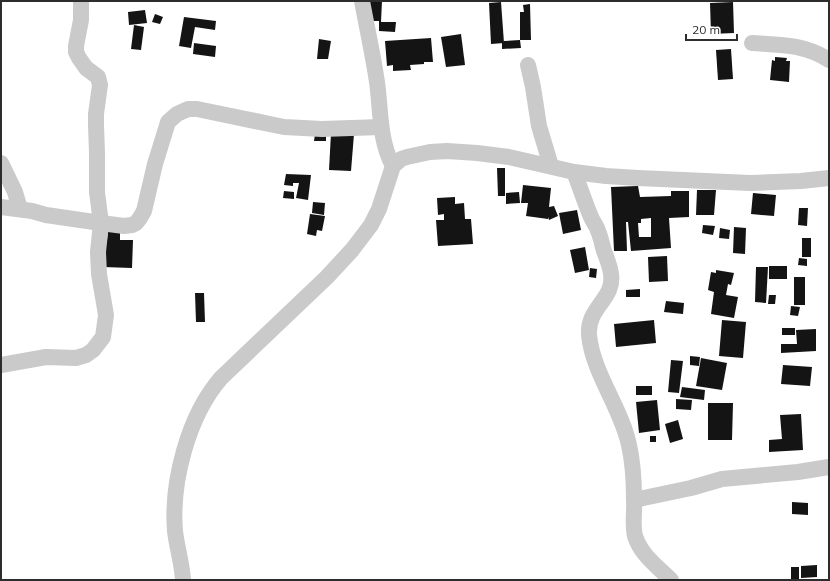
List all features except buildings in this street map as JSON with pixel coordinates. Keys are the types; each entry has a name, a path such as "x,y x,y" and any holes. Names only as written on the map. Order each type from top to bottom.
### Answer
{"street":[{"path":"1,365 46,357 76,358 86,355 99,344 103,337 106,322 99,274 101,223 97,192 96,125 100,85 98,77 86,68 76,52 81,20 81,1"},
{"path":"362,1 377,83 381,127 386,150 393,166"},
{"path":"752,43 799,46 818,53 829,60"},
{"path":"528,65 539,126 551,166"},
{"path":"1,207 101,223 124,226 132,225 140,218 144,211 155,164 168,122 177,114 188,109 197,108 284,127 322,129 381,127"},
{"path":"183,580 175,530 176,491 183,455 198,414 209,393 221,378 328,277 362,238 379,209 393,166 401,159 430,152 477,152 509,157 574,172 638,178 750,183 801,181 829,178"},
{"path":"1,163 15,192 20,209"},
{"path":"574,172 592,219 598,230 612,276 610,292 594,312 590,323 589,334 592,352 624,426 634,474 635,535 640,548 654,566 670,580"},
{"path":"634,500 722,480 798,472 829,467"}]}
